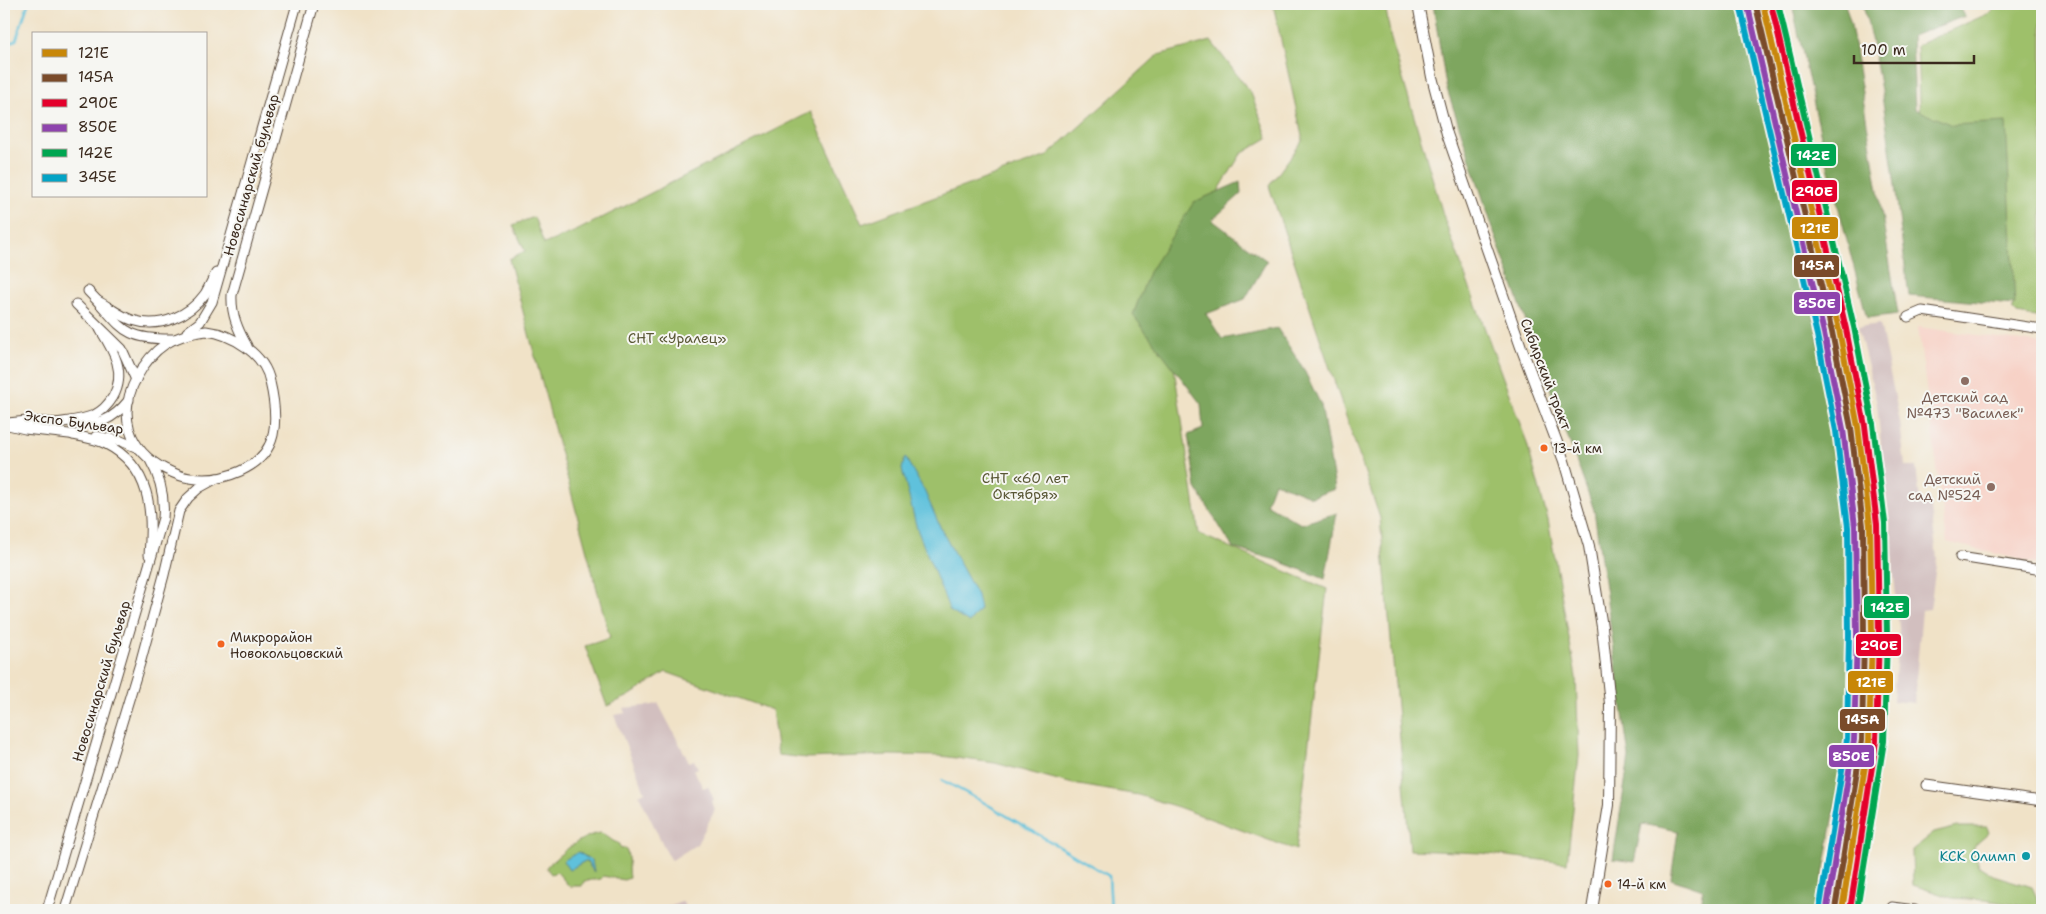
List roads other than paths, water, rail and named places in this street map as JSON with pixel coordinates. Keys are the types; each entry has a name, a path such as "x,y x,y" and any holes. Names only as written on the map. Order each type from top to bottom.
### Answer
{"main road":[{"name":"Сибирский тракт","path":"1418,4 1432,78 1447,134 1514,328 1564,461 1589,546 1602,627 1610,704 1609,805 1592,910"}],"street":[{"name":"Новосинарский бульвар","path":"179,337 200,322 210,306 296,4"},
{"name":"Новосинарский бульвар","path":"251,352 236,324 231,304 232,295 314,4"},
{"path":"98,301 132,320 157,323 174,319 188,312 200,300 223,262"},
{"path":"88,291 127,332 155,340 179,337"},
{"path":"76,304 122,350 136,380"},
{"path":"1908,317 1922,311 2042,329"},
{"path":"56,423 87,418 100,412 106,407 116,391 119,376 117,360 100,329"},
{"name":"Экспо Бульвар","path":"206,331 227,335 251,352 270,378 275,408 273,435 268,447 256,462 240,471 217,478 188,478 178,475 150,460 135,444 128,428 129,400 136,380 146,361 179,337 206,331"},
{"name":"Экспо Бульвар","path":"4,424 27,421 99,424 116,414 129,400"},
{"name":"Экспо Бульвар","path":"4,424 25,429 112,438 140,449"},
{"path":"73,435 96,440 112,448 127,460 140,478 148,496 151,519 147,573"},
{"name":"Новосинарский бульвар","path":"47,910 163,518 164,504 159,478 150,460"},
{"path":"65,910 141,660 179,511 188,498 217,478"},
{"path":"1960,557 2042,570"},
{"path":"1926,785 2042,801"},
{"path":"1892,907 1915,910"}],"water":[{"path":"905,457 924,490 942,531 977,595 980,609 969,623 950,611 917,529 902,469"},
{"path":"578,852 592,861 594,872 585,861 569,870 563,861"}],"waterway":[{"path":"4,46 16,40 28,4"},
{"path":"942,780 1109,876 1111,910"}],"place":[{"name":"Детский сад №473 \"Василек\"","path":"1965,381"},
{"name":"13-й км","path":"1544,448"},
{"name":"Детский сад №524","path":"1991,487"},
{"name":"Микрорайон Новокольцовский","path":"221,644"},
{"name":"КСК Олимп","path":"2026,856"},
{"name":"14-й км","path":"1608,884"}],"park label":[{"name":"СНТ «Уралец»","path":"677,338"},
{"name":"СНТ «60 лет Октября»","path":"1025,486"}]}
